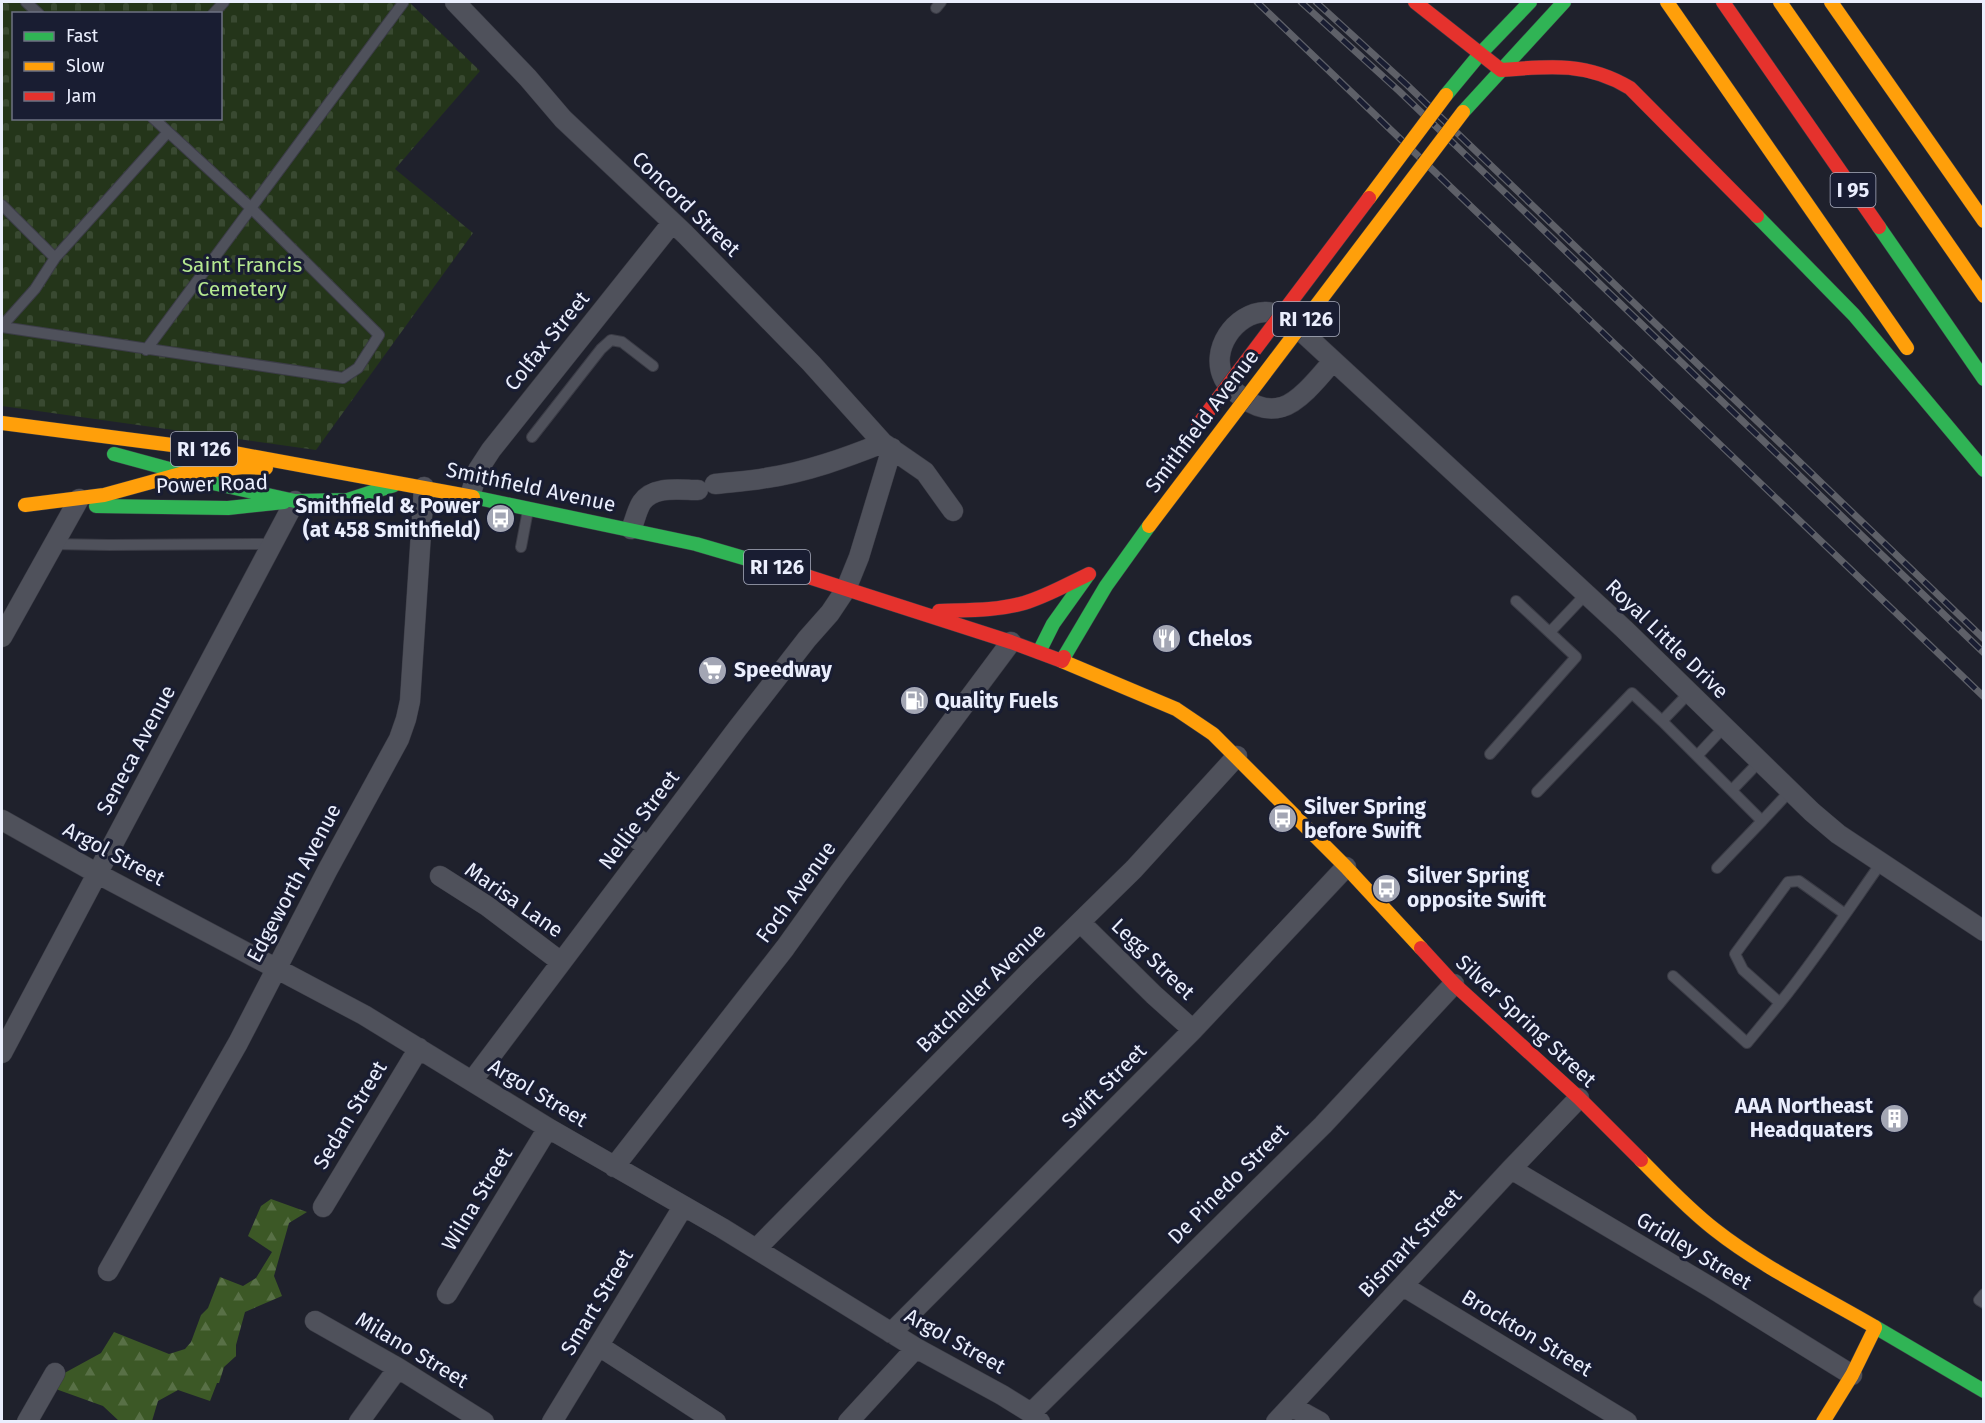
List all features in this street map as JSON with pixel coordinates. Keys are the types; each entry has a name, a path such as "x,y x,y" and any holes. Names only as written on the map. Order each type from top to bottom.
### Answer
{"main road":[{"path":"1415,2 1501,70 1557,66 1578,67 1607,75 1630,88 1854,315 1983,470"},
{"name":"Smithfield Avenue","path":"1191,435 1446,95 1480,54 1530,2"},
{"name":"Smithfield Avenue","path":"5,424 234,453 529,507 631,529 728,552 920,612 1062,661 1106,586 1149,526 1463,112 1564,2"},
{"path":"1667,2 1916,360"},
{"name":"I 95","path":"1722,2 1983,379"},
{"name":"I 95","path":"1780,2 1983,296"},
{"path":"1831,2 1983,221"},
{"path":"1950,408 1983,456"},
{"path":"5,424 184,473 208,482 295,501"},
{"name":"Power Road","path":"77,502 184,473 244,467 352,475"},
{"name":"Power Road","path":"19,505 77,502 228,508 295,501 348,500 398,484"},
{"path":"920,612 995,609 1013,606 1049,592 1092,569 1053,624 1038,652"},
{"name":"Silver Spring Street","path":"1062,661 1176,710 1213,734 1346,867 1454,984 1580,1098 1686,1205 1715,1230 1760,1260 1983,1391"},
{"path":"1823,1422 1852,1375 1875,1328"}],"street":[{"name":"Concord Street","path":"455,2 528,78 563,119 672,223 811,363 887,446 925,472 953,511"},
{"name":"Colfax Street","path":"470,496 478,470 491,450 672,223"},
{"name":"Royal Little Drive","path":"1333,361 1295,399 1282,407 1266,408 1251,404 1232,390 1222,376 1219,358 1229,332 1238,321 1250,314 1267,311 1287,318 1624,629 1790,791 1839,834 1983,931"},
{"path":"631,529 643,502 652,494 667,490 768,478 887,446"},
{"name":"Nellie Street","path":"472,1081 770,685 830,614 846,589 859,557 887,446"},
{"name":"Edgeworth Avenue","path":"108,1271 237,1043 399,739 410,701 424,487"},
{"name":"Seneca Avenue","path":"2,1053 295,501"},
{"path":"2,637 77,502"},
{"name":"Foch Avenue","path":"614,1167 785,948 1011,642"},
{"name":"Batcheller Avenue","path":"756,1249 1134,869 1237,756"},
{"name":"Argol Street","path":"2,820 98,874 364,1015 548,1128 756,1249 891,1333 1036,1417"},
{"path":"632,835 648,847"},
{"name":"Swift Street","path":"891,1333 1193,1030 1346,867"},
{"name":"Marisa Lane","path":"440,876 487,906 561,962"},
{"name":"Legg Street","path":"1080,922 1193,1030"},
{"name":"De Pinedo Street","path":"1036,1417 1323,1125 1454,984"},
{"name":"Sedan Street","path":"323,1207 419,1048"},
{"name":"Bismark Street","path":"1276,1422 1580,1098"},
{"name":"Wilna Street","path":"447,1294 548,1128"},
{"name":"Gridley Street","path":"1511,1169 1710,1287 1852,1375"},
{"name":"Smart Street","path":"552,1422 683,1207"},
{"name":"Brockton Street","path":"1403,1286 1627,1422"},
{"name":"Milano Street","path":"315,1321 398,1368 484,1422"},
{"path":"599,1346 716,1422"},
{"path":"848,1422 916,1348"},
{"path":"359,1422 398,1368"},
{"path":"27,1422 55,1373"},
{"path":"1291,1406 1320,1422"}],"lane":[{"path":"146,350 402,2"},
{"path":"2,327 343,378 358,368 379,335 250,208 155,120"},
{"path":"2,327 35,289 55,258 168,132"},
{"path":"2,205 55,258"},
{"path":"532,436 601,349 611,340 622,342 653,366"},
{"path":"521,547 529,507"},
{"path":"53,544 273,544"},
{"path":"1550,632 1585,595"},
{"path":"1490,754 1576,657 1516,601"},
{"path":"1537,792 1632,693 1762,821"},
{"path":"1662,721 1689,693"},
{"path":"1697,756 1724,727"},
{"path":"1732,790 1759,762"},
{"path":"1717,868 1790,791"},
{"path":"1673,976 1747,1044 1805,972 1881,863"},
{"path":"1780,1003 1743,970 1735,954 1748,936 1788,882 1799,881 1845,914"},
{"path":"1983,1294 1980,1300 1983,1303"}],"green space":[{"name":"Saint Francis Cemetery","path":"2,2 409,2 480,71 395,169 473,233 316,450 2,406"},
{"path":"271,1199 307,1212 289,1223 274,1276 282,1296 245,1312 236,1345 236,1356 224,1367 210,1401 178,1390 158,1401 152,1421 119,1421 103,1406 53,1388 59,1376 101,1353 114,1332 169,1354 185,1349 191,1342 201,1315 208,1308 220,1277 243,1286 256,1278 272,1252 248,1236 261,1206"}],"railway":[{"path":"1257,2 1984,697"},
{"path":"1301,2 1399,91 1984,653"},
{"path":"1316,2 1406,84 1984,639"}],"traffic: fast":[{"path":"1446,95 1480,54 1530,2"},
{"path":"1463,112 1564,2"},
{"path":"1757,216 1854,315 1984,470"},
{"path":"1879,227 1984,379"},
{"path":"114,454 208,482 295,501 348,500 394,485"},
{"path":"473,497 696,544 809,577"},
{"path":"96,506 228,508 284,502"},
{"path":"1064,657 1106,586 1149,526"},
{"path":"1039,652 1053,624 1088,575"},
{"path":"1875,1327 1984,1391"}],"traffic: slow":[{"path":"1667,2 1907,348"},
{"path":"1780,2 1984,296"},
{"path":"1831,2 1984,221"},
{"path":"1369,198 1446,95"},
{"path":"1149,526 1463,112"},
{"path":"2,423 234,453 473,497"},
{"path":"25,505 104,495 184,473 244,467 266,468"},
{"path":"1062,661 1176,709 1213,734 1346,867 1421,948"},
{"path":"1641,1160 1694,1213 1733,1243 1772,1269 1875,1327"},
{"path":"1823,1422 1852,1375 1875,1328"}],"traffic: jam":[{"path":"1415,2 1501,70 1535,67 1583,70 1630,88 1757,216"},
{"path":"1723,2 1879,227"},
{"path":"1198,425 1369,198"},
{"path":"939,611 1013,606 1049,593 1089,574"},
{"path":"809,577 1011,642 1062,661 1064,657"},
{"path":"1421,948 1454,984 1579,1098 1641,1160"}],"place":[{"name":"Smithfield & Power (at 458 Smithfield)","path":"501,518"},
{"name":"Chelos","path":"1167,639"},
{"name":"Speedway","path":"713,670"},
{"name":"Quality Fuels","path":"914,701"},
{"name":"Silver Spring before Swift","path":"1283,819"},
{"name":"Silver Spring opposite Swift","path":"1386,888"},
{"name":"AAA Northeast Headquaters","path":"1894,1118"}]}
